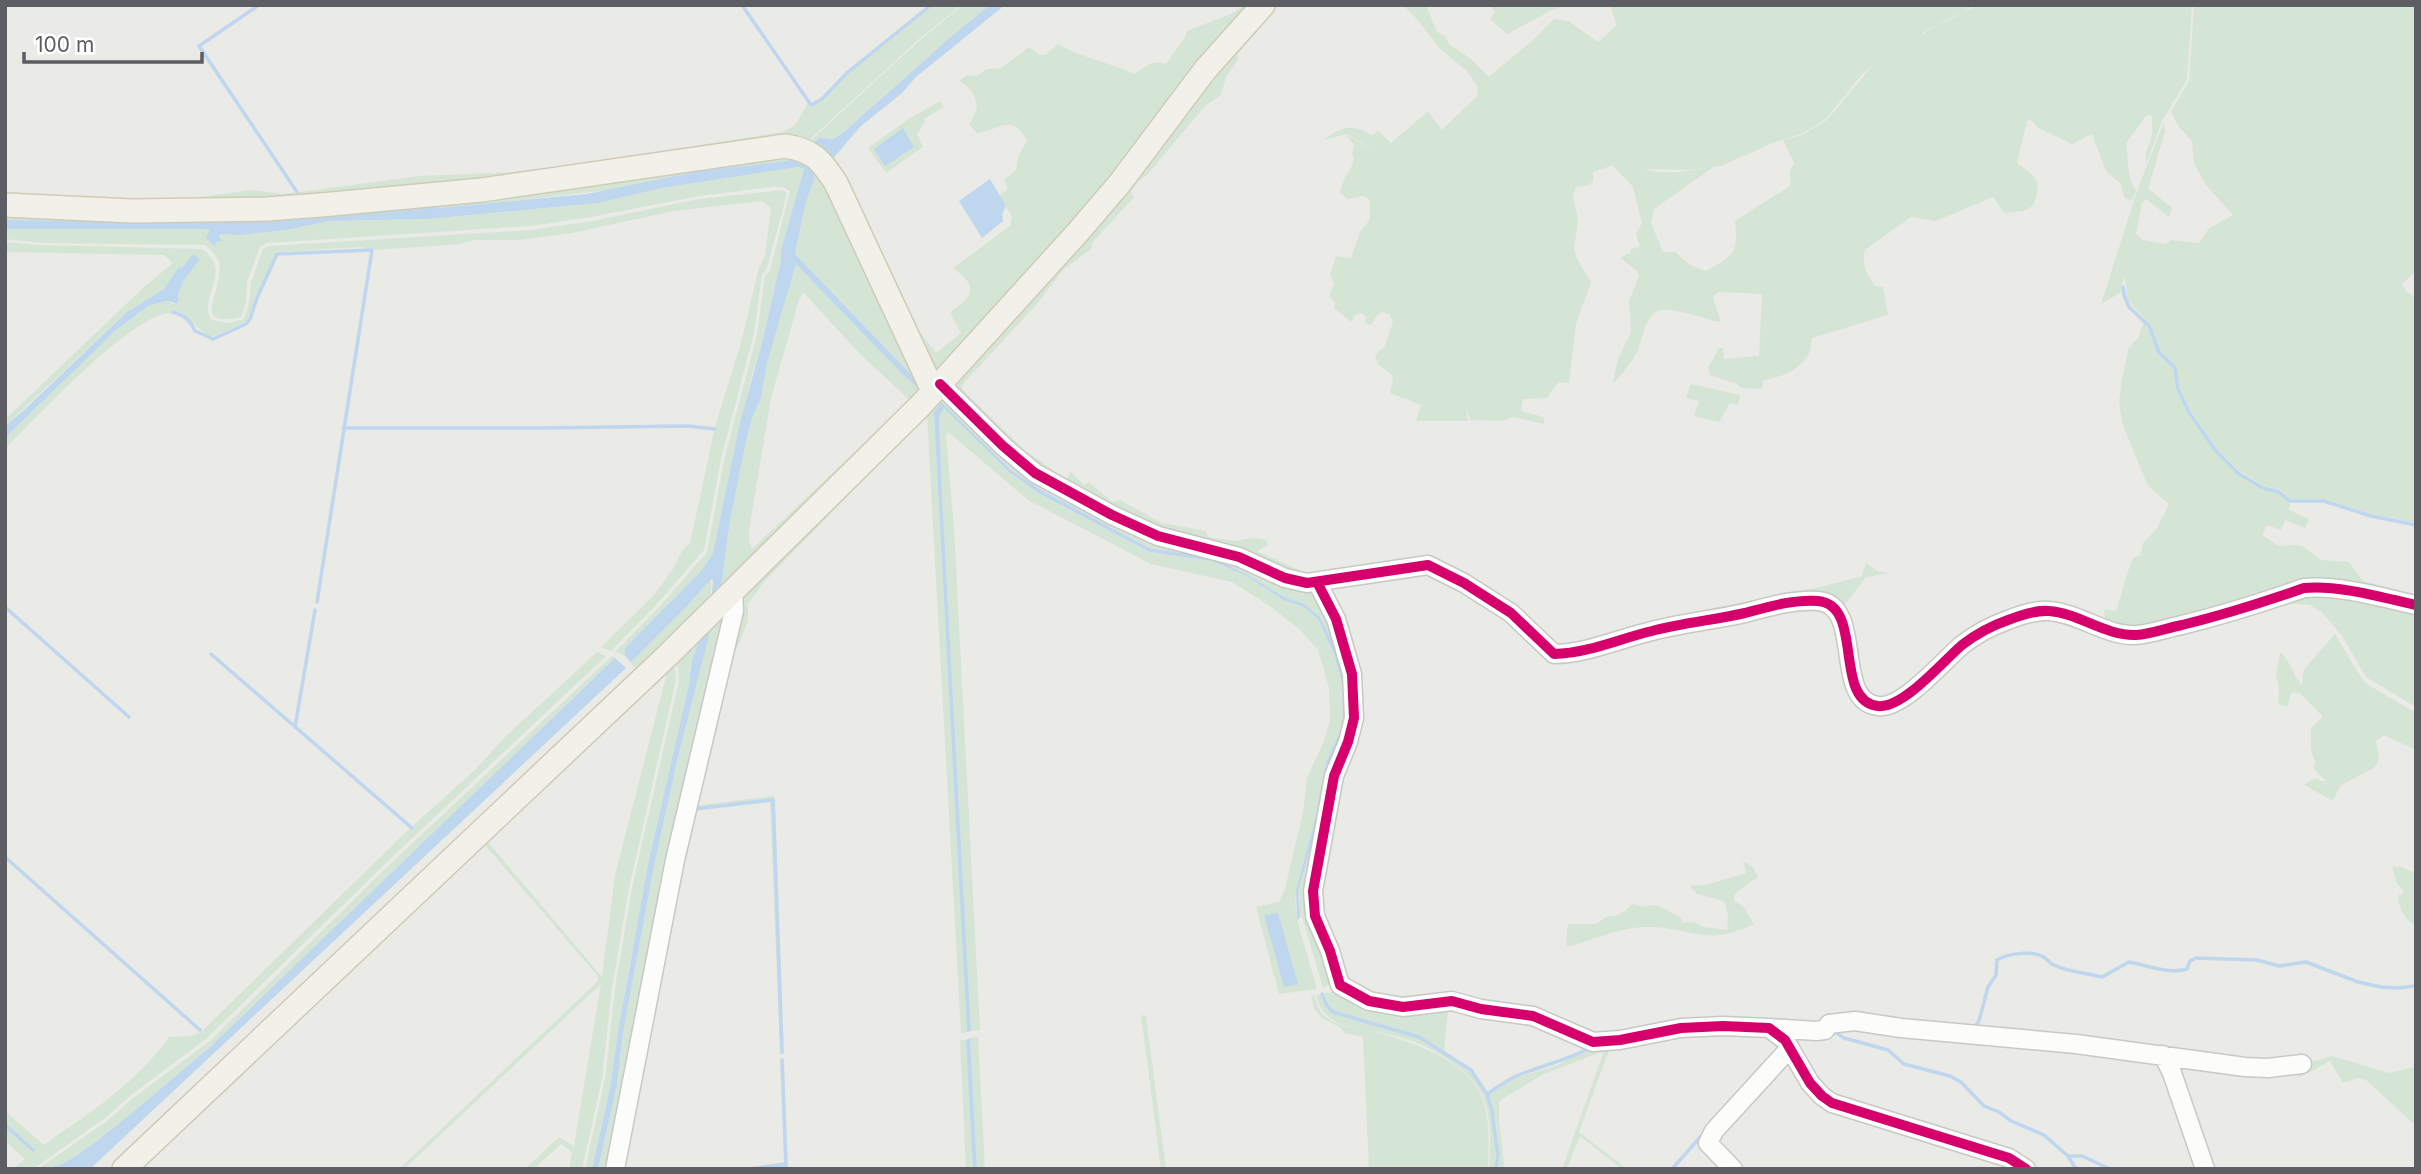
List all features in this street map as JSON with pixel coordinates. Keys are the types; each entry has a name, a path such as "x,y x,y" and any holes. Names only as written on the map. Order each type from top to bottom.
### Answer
{"main road":[{"path":"124,1169 721,602 931,393 1104,202 1205,70 1263,5"},
{"path":"5,205 132,211 267,209 482,190 785,146 803,149 822,162 836,183 931,393"}],"street":[{"path":"931,393 1035,473 1112,515 1158,536 1239,557 1285,578 1307,583 1428,565 1464,583 1511,613 1554,654 1574,653 1652,631 1782,604 1817,601 1829,603 1839,612 1859,695 1876,706 1886,706 1900,700 1963,644 1986,629 2030,613 2050,611 2117,634 2136,635 2203,620 2304,588 2319,586 2416,605"},
{"path":"1317,582 1336,619 1352,674 1354,718 1348,742 1334,776 1313,891 1315,916 1330,951 1340,985 1369,1001 1403,1007 1452,1001 1533,1016 1592,1042 1620,1040 1681,1028 1723,1026 1816,1031 1825,1030 1829,1024 1855,1021 1901,1028 2076,1044 2245,1067 2268,1068 2302,1064"},
{"path":"615,1169 675,860 734,611 721,602"},
{"path":"1769,1028 1785,1040 1810,1083 1832,1103 2009,1158 2025,1169"},
{"path":"1733,1169 1708,1143 1714,1131 1789,1049"},
{"path":"2164,1055 2205,1169"}],"green space":[{"path":"932,5 961,5 919,39 807,142 509,181 156,206 110,200 178,200 250,190 284,194 420,176 515,172 783,132 795,125 808,103 814,105 823,100 848,73"},
{"path":"963,5 990,5 839,136 811,145 808,143 920,40"},
{"path":"1245,5 1255,5 1125,170 935,375 917,342 922,335 936,353 961,333 950,312 968,296 970,286 953,268 1010,226 1012,217 999,195 1008,189 1004,180 1016,170 1018,156 1027,141 1016,127 1010,125 977,133 969,124 977,102 968,88 959,81 967,75 976,76 987,69 1001,68 1029,47 1040,55 1045,55 1058,44 1134,74 1153,63 1166,64 1187,31 1233,13"},
{"path":"1403,5 1426,5 1437,32 1445,36 1450,45 1470,58 1489,77 1555,19 1568,21 1598,42 1617,25 1610,5 1975,5 1961,13 1978,5 2192,5 2187,80 2162,121 2146,164 2146,152 2152,136 2152,116 2147,115 2126,143 2129,173 2136,191 2132,201 2125,198 2120,183 2106,171 2092,134 2072,144 2037,127 2031,120 2027,121 2017,163 2033,176 2038,185 2033,206 2023,211 2004,213 1993,197 1936,221 1911,217 1865,250 1866,269 1875,286 1883,287 1888,315 1812,338 1810,351 1804,361 1788,373 1763,380 1762,389 1741,388 1737,384 1710,375 1708,368 1719,348 1723,348 1724,359 1759,356 1762,294 1718,292 1713,298 1721,321 1670,310 1662,310 1651,316 1634,357 1613,383 1618,359 1631,332 1629,301 1639,276 1636,270 1620,258 1630,253 1631,249 1640,247 1636,234 1642,223 1633,187 1612,165 1593,172 1593,181 1589,185 1576,187 1573,197 1578,219 1574,249 1591,282 1576,324 1569,383 1558,382 1547,398 1523,399 1521,411 1544,417 1544,424 1513,417 1503,421 1470,420 1466,405 1468,421 1416,421 1421,405 1390,393 1393,381 1391,374 1378,365 1375,357 1384,348 1393,322 1389,314 1382,312 1377,315 1371,325 1365,323 1366,316 1360,313 1351,322 1334,308 1335,302 1329,296 1334,284 1330,274 1336,256 1351,258 1360,232 1370,219 1370,200 1364,196 1348,199 1340,193 1354,158 1354,145 1347,135 1387,157 1347,134 1324,140 1335,132 1353,128 1371,135 1379,131 1391,143 1428,111 1442,130 1478,95 1477,86 1468,72 1439,48","holes":["1871,67 1827,120 1802,135 1783,140 1794,163 1790,171 1790,186 1735,221 1735,247 1729,257 1706,271 1690,265 1675,252 1663,252 1651,223 1654,209 1713,167 1687,171 1669,172 1644,169 1688,170 1721,166 1775,142 1801,134 1826,119"]},
{"path":"1490,5 1565,5 1507,34 1490,19 1495,12"},
{"path":"2194,5 2416,5 2416,271 2402,284 2406,291 2416,298 2416,523 2371,514 2324,499 2291,499 2280,490 2264,486 2240,472 2217,449 2191,411 2180,387 2176,367 2161,351 2150,325 2128,300 2124,276 2120,293 2101,304 2137,191 2164,122 2165,132 2148,188 2172,208 2169,217 2146,199 2142,203 2136,234 2143,240 2165,244 2171,240 2199,243 2209,228 2233,215 2205,184 2194,163 2192,141 2178,126 2171,111 2189,81"},
{"path":"1264,19 1258,31 1238,53 1238,60 1226,77 1221,95 1205,106 1148,174 1138,182 1131,191 1134,197 1092,243 1092,248 1063,270 1037,304 963,384 962,389 1024,450 1066,479 1071,472 1084,485 1089,482 1112,502 1120,500 1162,523 1206,531 1208,537 1233,541 1255,538 1266,540 1268,545 1257,551 1308,574 1306,579 1151,529 1031,463 950,382"},
{"path":"940,101 944,107 924,119 925,122 917,134 923,147 886,173 868,148"},
{"path":"799,152 787,161 700,171 617,189 468,206 341,214 270,222 5,220 5,211 97,216"},
{"path":"798,167 804,169 781,250 781,260 751,379 713,553 702,570 625,648 625,656 615,652 707,552 724,460 757,334 765,276 770,270 790,191 783,187 773,187 699,196 531,226 267,243 260,247 247,282 246,302 241,317 225,319 216,317 212,312 219,263 214,253 205,245 41,243 5,239 5,229 11,228 204,229 211,230 219,237 221,234 241,235 286,230 330,221 428,219 598,203 662,188"},
{"path":"821,169 839,199 929,387 914,404 860,354 803,292 771,398 749,530 752,549 893,416 901,417 720,595 730,521 746,443 752,418 761,398 767,363 796,263 906,378 922,391 925,389 795,254 809,187"},
{"path":"783,190 787,193 767,268 762,275 754,333 721,459 704,550 611,651 601,647 653,596 673,569 683,549 690,544 715,427 742,339 758,271 765,255 771,208 762,201 674,211 572,233 519,240 475,240 460,244 374,250 361,247 276,252 244,323 211,337 174,310 173,314 157,316 136,328 86,368 5,449 5,438 116,330 148,306 166,301 173,304 184,280 199,259 193,255 179,268 164,289 127,312 5,426 5,419 145,286 173,263 164,255 5,252 5,242 202,249 215,267 208,312 212,320 230,323 244,319 251,282 263,249 268,246 531,230 592,221 699,199"},
{"path":"2144,321 2159,353 2174,368 2178,388 2188,412 2215,451 2239,474 2262,489 2278,493 2290,502 2289,510 2309,519 2305,528 2285,520 2281,530 2267,525 2262,535 2279,546 2304,547 2321,560 2349,562 2363,581 2416,595 2416,601 2335,583 2141,629 2106,624 2104,609 2116,611 2134,557 2140,556 2143,543 2157,528 2169,504 2148,486 2122,423 2119,401 2122,378 2129,347 2138,338"},
{"path":"1691,384 1740,395 1738,405 1730,403 1719,422 1694,416 1699,401 1686,398"},
{"path":"944,395 1042,482 1144,535 1241,559 1307,588 1318,598 1333,625 1350,679 1351,718 1330,781 1308,901 1313,922 1328,955 1333,975 1331,984 1323,988 1299,912 1298,892 1318,820 1329,763 1344,727 1346,712 1344,684 1337,653 1320,617 1304,604 1284,597 1213,558 1149,548 1041,490 1011,470 941,403 934,414 967,1032 961,1034 927,415 764,582 748,604 748,621 734,655 695,806 772,796 775,798 784,1054 780,1054 770,800 693,811 652,991 689,807 738,610 737,598 923,409"},
{"path":"944,408 1009,472 1040,494 1150,552 1212,561 1247,576 1283,600 1304,607 1318,619 1334,654 1342,684 1343,712 1342,727 1326,762 1295,900 1297,920 1317,989 1279,994 1256,907 1279,902 1285,889 1303,812 1307,778 1330,721 1329,688 1318,650 1299,629 1270,606 1232,582 1151,564 1028,500 948,432 946,435 954,528 980,1030 971,1031 942,494 939,417"},
{"path":"1866,563 1877,571 1891,573 1866,577 1843,607 1838,600 1820,591 1714,614 1713,608 1862,576"},
{"path":"711,578 711,602 639,669 634,667 628,660 632,661"},
{"path":"2302,592 2416,609 2416,707 2366,677 2342,636 2322,612 2310,605 2288,603"},
{"path":"725,611 611,1169 598,1169 617,1085 623,1033 654,866 712,623"},
{"path":"712,623 689,670 690,680 629,967 611,1084 592,1169 585,1169 605,1079 615,988 632,888 679,680 678,668 671,659"},
{"path":"2335,634 2367,684 2416,713 2416,750 2384,735 2376,741 2379,759 2375,767 2340,786 2333,801 2304,785 2315,778 2327,781 2313,766 2316,762 2311,746 2311,728 2323,717 2301,694 2292,692 2287,707 2278,704 2279,687 2276,676 2280,652 2302,685 2306,667"},
{"path":"597,652 606,656 386,863 207,1038 105,1118 33,1169 13,1169 25,1159 5,1141 5,1111 44,1145 127,1083 169,1037 191,1036 201,1032 406,832 475,770 504,738"},
{"path":"612,656 615,658 207,1050 85,1150 67,1162 54,1166 54,1169 38,1169 107,1121 133,1098 210,1041 388,866"},
{"path":"668,661 675,669 676,680 629,888 612,988 602,1079 582,1169 569,1169 572,1152 561,1144 534,1169 525,1169 559,1137 574,1146 601,984 404,1169 399,1169 598,981 598,976 484,844 141,1169 131,1169","holes":["667,673 615,875 602,977 487,841"]},
{"path":"1743,861 1752,866 1758,877 1734,894 1734,901 1743,906 1754,924 1737,931 1710,935 1660,928 1634,928 1566,947 1568,924 1596,924 1608,916 1625,911 1632,904 1643,907 1659,906 1682,918 1682,923 1693,922 1703,927 1727,930 1728,915 1724,901 1697,894 1690,886 1706,885 1746,873"},
{"path":"2392,866 2402,867 2416,874 2416,926 2409,921 2401,908 2398,895 2404,891 2397,884"},
{"path":"1324,993 1444,1004 1458,1010 1448,1011 1444,1051 1420,1036 1334,1011 1328,1005"},
{"path":"1321,994 1326,1007 1333,1013 1419,1038 1470,1070 1486,1094 1491,1112 1497,1155 1496,1169 1489,1169 1490,1134 1487,1108 1472,1080 1452,1062 1417,1043 1333,1021 1319,1004 1316,995"},
{"path":"1314,995 1324,1016 1332,1021 1417,1045 1450,1062 1464,1073 1475,1085 1487,1116 1488,1169 1369,1169 1363,1037 1344,1033 1341,1028 1322,1018 1314,1009 1311,996"},
{"path":"1141,1015 1146,1016 1166,1169 1161,1169"},
{"path":"978,1037 985,1169 977,1169 970,1038"},
{"path":"960,1040 966,1040 973,1169 966,1169"},
{"path":"1609,1050 1579,1132 1627,1169 1622,1169 1580,1136 1567,1169 1562,1169 1604,1051 1544,1074 1499,1101 1504,1164 1503,1169 1498,1169 1497,1131 1489,1094 1514,1078 1556,1066 1572,1056"},
{"path":"2332,1056 2389,1073 2416,1067 2416,1126 2366,1080 2358,1078 2343,1083 2330,1061 2299,1078 2291,1067"},
{"path":"784,1059 788,1169 784,1166 744,1169 785,1163 780,1060"}],"water":[{"path":"990,5 1005,5 916,77 902,93 861,126 829,163 811,145 819,138 832,139 839,136"},
{"path":"903,128 914,147 885,166 874,149"},
{"path":"799,152 816,174 805,205 795,254 925,389 922,391 906,378 796,264 767,363 761,398 746,442 730,521 720,595 711,602 711,579 631,662 625,656 625,648 702,570 713,553 740,423 764,335 781,250 804,169 798,167 662,188 598,203 428,219 330,221 286,230 241,235 221,234 219,237 223,241 218,241 214,246 206,238 210,230 204,229 5,229 5,220 270,222 420,209 425,204 439,208 587,194 700,171 787,161"},
{"path":"990,179 1006,206 1002,214 1003,221 982,238 959,201"},
{"path":"193,254 200,259 184,280 177,303 166,301 148,306 116,330 5,438 5,426 127,312 164,289 179,267 182,268"},
{"path":"941,402 1011,470 1041,490 1149,548 1213,558 1248,575 1284,597 1304,604 1320,617 1337,652 1344,684 1346,712 1344,727 1328,763 1318,820 1298,892 1300,918 1297,920 1296,891 1315,819 1326,762 1342,727 1342,684 1334,654 1318,619 1304,607 1283,600 1247,576 1212,561 1150,552 1040,494 1009,472 944,408 939,417 971,1031 967,1032 934,413"},
{"path":"713,620 654,866 623,1033 617,1085 598,1169 592,1169 611,1084 648,865 691,666 700,640"},
{"path":"615,658 626,668 90,1169 54,1169 54,1166 84,1151 106,1134 207,1050"},
{"path":"1278,913 1298,984 1284,987 1264,915"},
{"path":"970,1038 977,1169 973,1169 966,1040"}],"waterway":[{"path":"259,5 199,46 297,192"},
{"path":"742,5 811,105 822,99 848,72 931,5"},
{"path":"173,312 187,319 195,331 213,339 246,324 250,319 277,254 372,250 317,602"},
{"path":"2123,287 2129,307 2149,326 2159,352 2175,368 2178,388 2189,412 2216,451 2239,474 2263,488 2279,492 2290,501 2324,501 2371,516 2416,525"},
{"path":"343,428 687,426 715,429"},
{"path":"5,607 129,717"},
{"path":"295,727 315,610"},
{"path":"211,654 412,828"},
{"path":"694,809 773,800 782,1052"},
{"path":"5,857 200,1030"},
{"path":"1974,1027 1979,1021 1988,987 1996,975 1997,960 2021,953 2035,954 2071,971 2102,977 2129,962 2180,971 2187,969 2190,961 2196,958 2257,960 2279,966 2306,962 2358,982 2381,987 2416,986"},
{"path":"1322,994 1333,1012 1419,1037 1471,1070 1487,1094 1492,1111 1498,1155 1496,1169"},
{"path":"1860,1013 1883,1017"},
{"path":"1940,1023 1960,1025"},
{"path":"1833,1030 1844,1038 1888,1050 1904,1064 1950,1076 1961,1082 1984,1106 2044,1135 2068,1156 2076,1169"},
{"path":"1487,1094 1516,1076 1590,1048"},
{"path":"782,1060 786,1169"},
{"path":"5,1125 33,1150"},
{"path":"1672,1169 1703,1134"},
{"path":"2068,1156 2082,1156 2110,1169"},
{"path":"750,1169 786,1164"}],"cycle path":[{"path":"940,384 1003,446 1035,473 1112,515 1158,536 1239,557 1285,578 1307,583 1428,565 1464,583 1511,613 1554,654 1579,651 1663,628 1781,604 1818,601 1832,606 1841,618 1856,688 1864,700 1878,706 1888,705 1911,692 1962,645 1978,634 2002,622 2033,612 2060,613 2114,632 2136,635 2213,617 2304,588 2346,590 2416,605"},
{"path":"1317,582 1336,619 1352,674 1354,718 1348,742 1334,776 1313,891 1315,916 1330,951 1340,985 1369,1001 1403,1007 1452,1001 1481,1009 1533,1016 1593,1042 1620,1040 1681,1028 1769,1028 1785,1040 1810,1083 1832,1103 2009,1158 2026,1169"}]}
